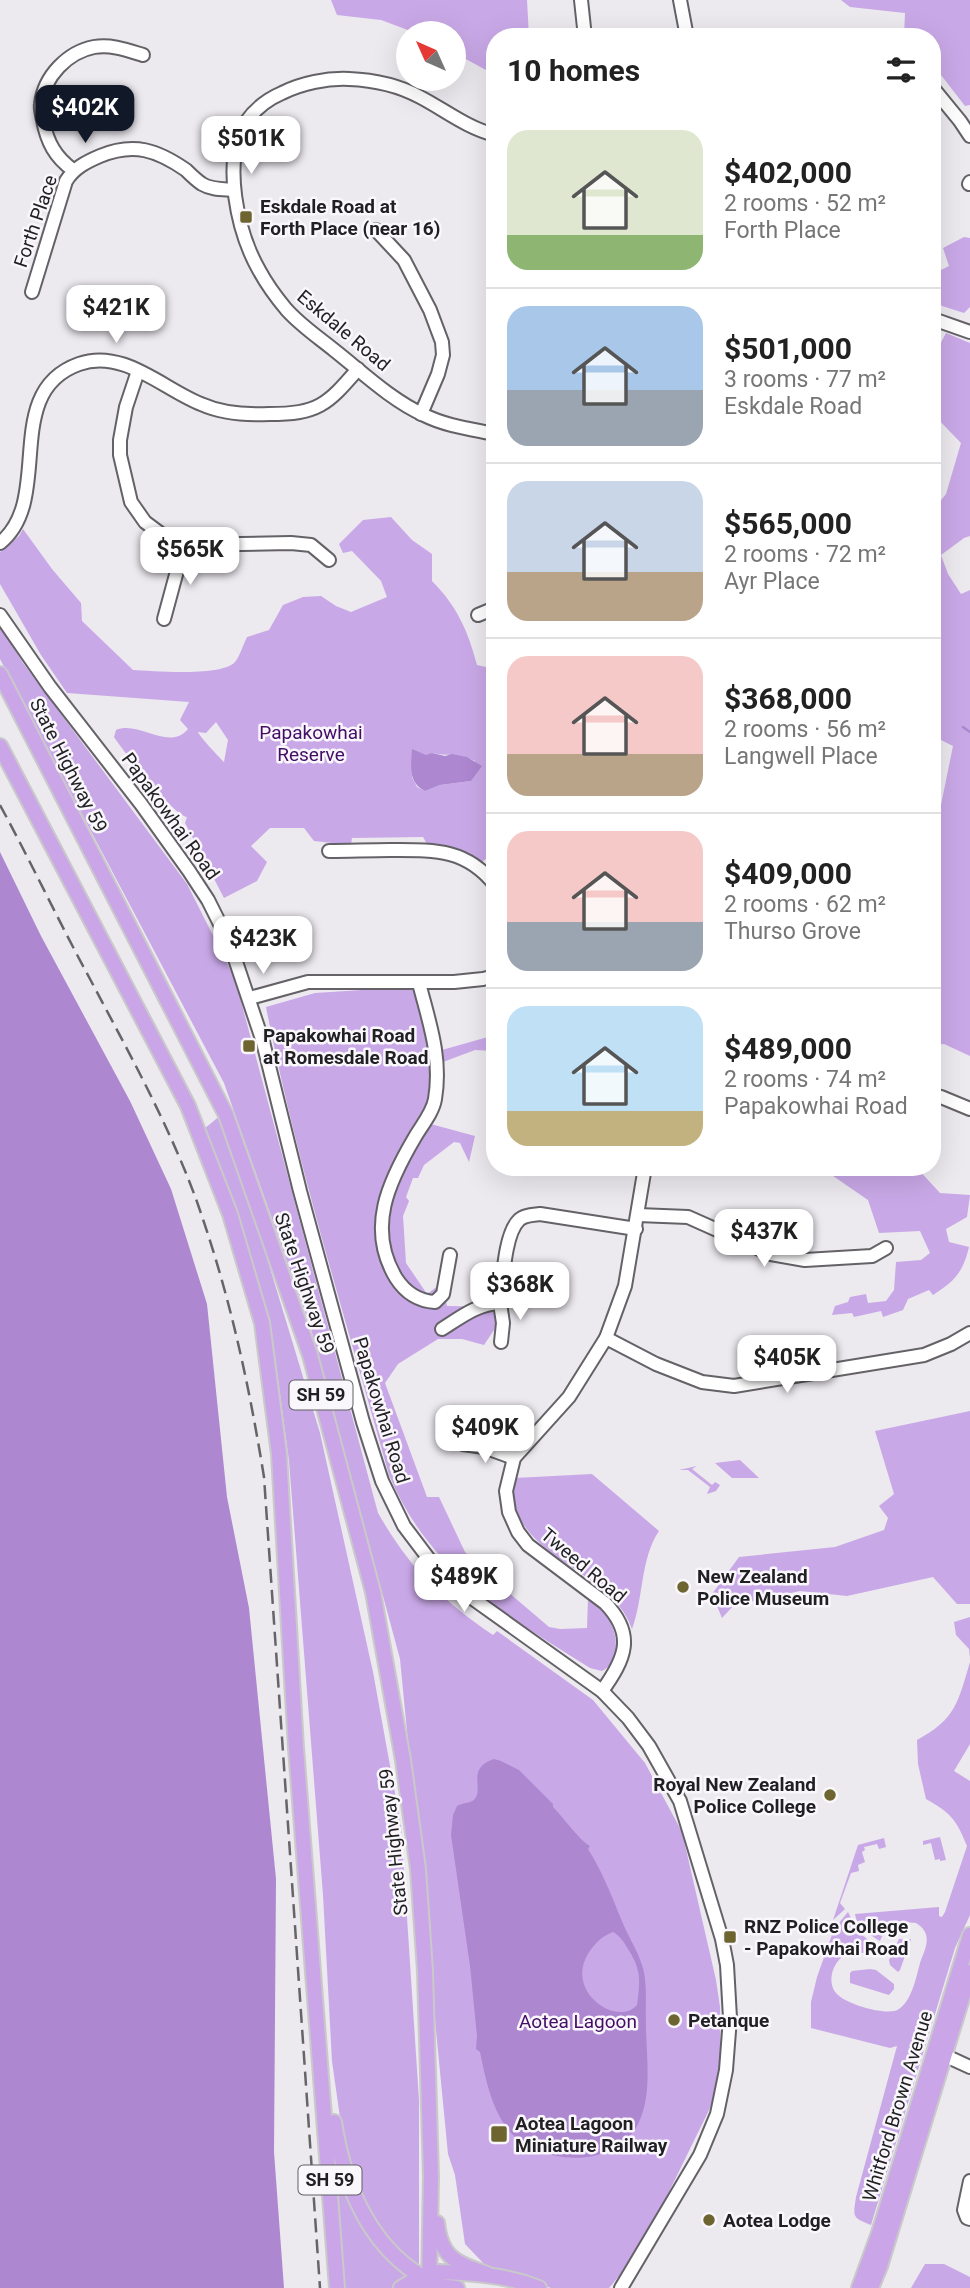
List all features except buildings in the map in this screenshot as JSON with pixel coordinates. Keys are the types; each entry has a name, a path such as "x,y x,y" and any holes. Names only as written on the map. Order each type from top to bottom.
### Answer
{"main road":[{"name":"State Highway 59","path":"0,674 226,1115 310,1355 373,1592 404,1760 418,1868 425,1971 431,2176 429,2284"},
{"name":"SH 59","path":"0,746 188,1106 230,1214 262,1323 279,1454 296,1748 337,2288"},
{"name":"Whitford Brown Avenue","path":"871,2288 880,2266 970,1935"},
{"name":"Whitford Brown Avenue","path":"859,2288 939,2053 970,1972"},
{"path":"322,2073 330,2098 342,2162 351,2192 365,2220 412,2272 429,2284"},
{"path":"431,2176 439,2237 442,2246 459,2265 539,2288"},
{"path":"429,2284 438,2272 487,2274"},
{"path":"401,2288 411,2282 457,2288"}],"street":[{"path":"581,0 584,28"},
{"path":"680,0 685,28"},
{"path":"73,170 60,159 47,137 41,104 53,74 75,53 93,47 122,48 143,55"},
{"name":"Eskdale Road","path":"421,414 358,369 297,320 264,278 252,256 234,190 236,150 247,121 270,99 295,87 345,79 396,86 486,132"},
{"path":"941,98 970,136"},
{"name":"Forth Place","path":"32,292 60,196 73,170 117,150 146,149 173,162 203,184 234,190"},
{"path":"376,230 404,260 430,310 442,342 443,355 438,374 421,414 451,425 486,433"},
{"path":"941,321 970,332"},
{"path":"0,543 12,530 23,505 31,428 39,403 49,384 61,373 78,364 103,360 121,363 209,407 251,414 293,415 327,402 358,369"},
{"path":"138,371 126,407 120,455 130,500 145,522 167,538 184,545 312,545 329,560"},
{"path":"164,619 184,545"},
{"path":"478,615 486,612"},
{"name":"Papakowhai Road","path":"0,615 50,687 189,871 208,900 230,944 263,1042 300,1191 363,1422 387,1495 417,1544 457,1588 602,1691 628,1718 649,1746 680,1801 722,1939 730,1991 730,2035 726,2070 717,2113 700,2155 628,2276 618,2288"},
{"path":"329,851 441,851 465,859 486,875"},
{"path":"250,998 308,982 454,982 486,978"},
{"path":"419,982 437,1052 435,1099 428,1116 395,1170 383,1202 382,1233 393,1273 399,1283 416,1299 435,1301 443,1294 450,1255"},
{"path":"941,1097 970,1109"},
{"path":"463,1444 484,1447 514,1458 569,1397 606,1338 625,1286 644,1176"},
{"path":"501,1342 503,1323 500,1303 510,1237 518,1221 527,1215 540,1214 636,1229"},
{"path":"638,1215 688,1217 771,1254 805,1260 873,1256 886,1248"},
{"path":"442,1329 476,1308 500,1303"},
{"path":"606,1338 656,1364 702,1382 734,1387 924,1355 970,1333"},
{"name":"Tweed Road","path":"514,1458 506,1502 518,1531 528,1545 605,1602 621,1624 624,1636 623,1656 602,1691"},
{"path":"939,2053 970,2067"},
{"path":"970,2181 964,2210 970,2219"}],"green space":[{"path":"331,0 527,0 529,28 486,28 486,70 466,59 466,21 396,21 396,26 381,20 337,15"},
{"path":"841,0 970,0 970,105 965,106 941,75 941,28 904,28 905,13 850,7"},
{"path":"964,237 970,238 970,307 964,313 941,306 941,270 949,266 943,248"},
{"path":"946,333 970,343 970,536 941,555 941,500 946,494 961,443 941,422 941,343"},
{"name":"Papakowhai Reserve","path":"391,517 412,540 432,554 432,581 461,620 477,665 486,667 486,859 482,862 455,850 427,844 423,837 352,838 351,845 314,841 304,828 270,828 251,846 267,862 257,881 224,898 185,823 187,817 171,806 114,737 116,730 125,728 163,737 180,735 188,729 180,720 189,702 67,693 41,655 0,584 0,552 19,536 23,529 81,603 82,621 133,670 171,672 227,667 235,662 247,637 269,630 283,605 303,597 321,596 351,612 387,597 381,581 352,551 343,553 339,544 363,520","holes":["216,722 228,740 224,762 198,732 206,733","432,753 475,761 471,781 440,785 425,791 417,787 412,777"]},
{"path":"941,555 948,574 961,594 970,590 970,1056 941,1044 941,805 953,746 941,740"},
{"name":"Aotea Lagoon","path":"0,626 23,663 187,884 235,979 378,1513 414,1566 457,1609 493,1635 497,1631 593,1700 645,1763 682,1832 716,1980 720,2007 721,2063 711,2106 663,2204 620,2275 609,2288 551,2288 487,2267 465,2244 455,2175 448,2154 400,1659 311,1329 224,1083 0,659"},
{"path":"378,989 415,990 431,1052 431,1099 427,1123 475,1136 469,1162 460,1143 454,1142 424,1165 418,1178 413,1178 403,1216 406,1263 427,1294 442,1283 447,1306 497,1307 496,1327 484,1345 462,1339 438,1339 398,1364 385,1383 427,1497 439,1497 465,1552 549,1627 587,1628 588,1599 599,1608 613,1628 616,1644 613,1660 602,1671 590,1668 529,1629 473,1588 425,1538 406,1509 389,1475 307,1184 266,1007 315,993"},
{"path":"486,1038 486,1051 475,1050 443,1062 442,1050"},
{"path":"221,1115 320,1433 373,1672 401,1826 419,2100 419,2266 388,2244 355,2185 344,2146 332,2061 323,1895 289,1461 270,1319 204,1129"},
{"path":"833,1176 924,1176 940,1193 970,1195 967,1217 946,1229 949,1242 969,1247 964,1263 947,1285 933,1295 929,1290 908,1299 903,1310 883,1317 881,1311 854,1317 852,1313 832,1315 835,1306 848,1302 850,1297 866,1294 868,1303 886,1301 894,1290 896,1262 921,1260 930,1253 920,1231 879,1233 868,1200"},
{"path":"970,1411 970,1604 957,1604 933,1577 847,1596 800,1591 734,1605 722,1618 712,1594 739,1557 835,1547 884,1530 888,1518 879,1506 894,1494 875,1431"},
{"path":"740,1460 759,1478 732,1478 715,1463"},
{"path":"697,1466 692,1469 712,1485 715,1482 720,1485 716,1491 707,1494 710,1487 688,1470 679,1470"},
{"path":"592,1474 659,1531 648,1554 632,1629 621,1608 603,1590 540,1543 524,1525 515,1504 515,1478"},
{"path":"970,1617 970,1658 969,1649 956,1635 954,1622"},
{"path":"970,1662 970,1744 954,1771 970,1781 970,1915 955,1948 871,2225 855,2216 854,2209 897,2046 890,2048 811,2028 811,2002 834,1929 848,1912 859,1932 878,1946 874,1952 849,1954 839,1960 832,1977 836,1993 858,2005 894,2011 904,2005 911,1993 926,1944 924,1931 916,1923 898,1923 886,1930 880,1941 861,1927 855,1914 939,1907 939,1916 942,1917 945,1912 967,1846 952,1818 926,1799 918,1764 917,1740 948,1717 958,1699"},
{"path":"940,1837 946,1860 940,1861 935,1860 931,1843 923,1845 923,1841"},
{"path":"884,1838 886,1847 879,1849 877,1844 864,1847 862,1852 865,1862 858,1865 859,1871 851,1873 840,1903 845,1909 833,1920 858,1845"},
{"path":"899,1939 911,1939 898,1972 890,1965 889,1960"},
{"path":"876,1970 894,1984 889,1995 850,1983 852,1971"},
{"path":"340,2176 359,2219 409,2276 392,2288 342,2288 333,2177"},
{"path":"925,2264 944,2264 970,2277 970,2288 911,2288"}],"shaded area":[{"path":"412,749 426,755 432,753 467,757 482,766 471,781 440,785 425,791 413,778"},
{"path":"0,852 41,936 130,1101 171,1189 207,1304 227,1497 249,1608 276,1879 274,2152 284,2288 0,2288"},
{"name":"Aotea Lagoon","path":"494,1759 519,1770 590,1846 588,1849 604,1877 644,1972 648,2075 643,2112 627,2139 612,2150 594,2156 554,2156 535,2150 519,2140 506,2127 496,2110 480,2052 476,2049 470,1966 451,1835 457,1806 474,1800 478,1790 478,1773 485,1763","holes":["613,1932 633,1957 638,1970 637,2005 628,2011 606,2009 596,2002 583,1981 583,1968 588,1954 602,1938"]}],"waterway":[{"path":"963,727 970,732"}],"railway":[{"path":"0,805 133,1060 173,1143 208,1234 244,1370 264,1477 320,2288"}],"place":[{"name":"Eskdale Road at Forth Place (near 16)","path":"246,217"},
{"name":"Papakowhai Road at Romesdale Road","path":"249,1046"},
{"name":"New Zealand Police Museum","path":"683,1587"},
{"name":"Royal New Zealand Police College","path":"830,1795"},
{"name":"RNZ Police College - Papakowhai Road","path":"730,1937"},
{"name":"Petanque","path":"674,2020"},
{"name":"Aotea Lagoon Miniature Railway","path":"499,2134"},
{"name":"Aotea Lodge","path":"709,2220"}]}
